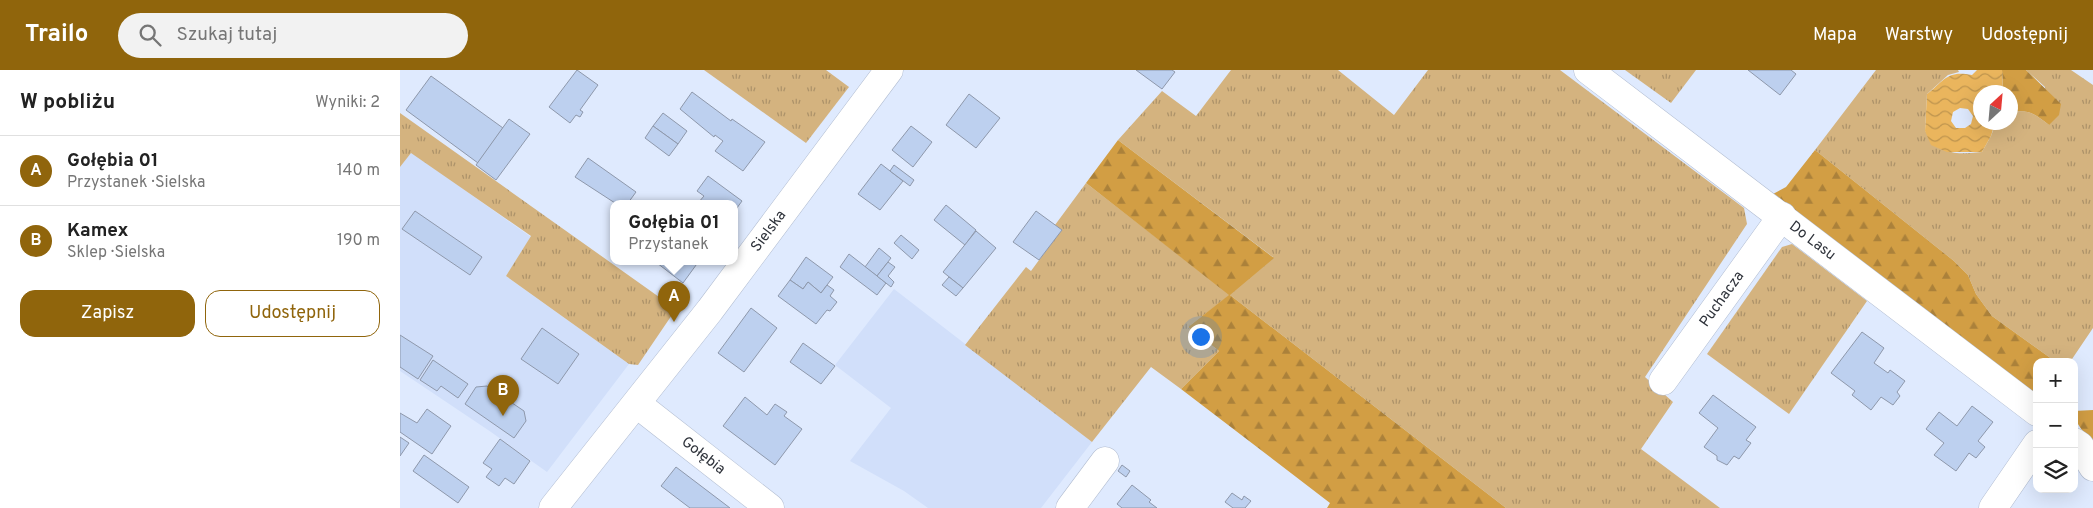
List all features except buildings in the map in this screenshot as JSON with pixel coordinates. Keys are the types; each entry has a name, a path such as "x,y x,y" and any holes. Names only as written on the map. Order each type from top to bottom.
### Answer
{"street":[{"name":"Sielska","path":"553,508 710,310 890,70"},
{"name":"Do Lasu","path":"1588,70 2033,409"},
{"name":"Puchacza","path":"1662,381 1782,216"},
{"name":"Gołębia","path":"637,404 770,508"},
{"path":"2078,445 2093,467"},
{"path":"1993,508 2034,448"},
{"path":"1070,508 1106,461"}],"shaded area":[{"path":"411,152 531,237 506,276 629,364 547,472 400,371 400,167"},
{"path":"894,289 1092,442 1041,508 928,508 904,491 850,461 891,408 835,365"}],"green space":[{"path":"704,70 826,70 849,87 806,143"},
{"path":"1231,70 1338,70 1394,115 1428,70 1560,70 1744,208 1747,224 1645,377 1673,402 1641,449 1720,508 1506,508 1230,295 1188,327 1219,351 1181,389 1151,367 1092,442 965,345 1026,267 1031,271 1061,230 1055,225 1086,183 1229,294 1273,257 1118,140 1162,91 1196,116"},
{"path":"1625,70 1696,70 1671,103"},
{"path":"1876,70 1958,70 1959,72 1948,75 1927,94 1925,131 1944,149 1955,153 1982,152 1993,130 2018,130 2018,111 2032,113 2049,125 2045,87 2026,70 2071,70 2093,85 2093,328 2073,358 2050,358 1992,316 1976,294 1968,275 1954,261 1815,150"},
{"path":"2002,70 2026,70 2061,104 2059,115 2049,125 2031,113 2018,111 2018,85 2003,85"},
{"path":"400,113 610,262 610,265 614,265 676,309 638,365 629,364 506,276 531,236 411,153 400,167"},
{"path":"1118,140 1274,258 1230,295 1506,508 1327,508 1330,503 1181,389 1219,351 1188,327 1229,295 1086,183"},
{"path":"1815,150 1954,261 1968,275 1976,294 1992,316 2050,358 2033,358 2033,393 1773,194 1786,187"},
{"path":"1792,244 1867,301 1789,414 1707,354 1782,247"},
{"path":"2093,410 2093,447 2078,424 2078,411"}],"water":[{"path":"1977,70 2002,70 2003,85 1973,85 1973,116 1973,130 1993,130 1982,152 1947,152 1931,145 1925,131 1927,94 1947,77 1964,74 1972,75","holes":["1960,108 1968,109 1973,116 1971,124 1965,128 1956,128 1951,121 1953,112"]}],"place":[{"name":"Gołębia 01","path":"674,322"},
{"name":"Kamex","path":"503,416"}]}
